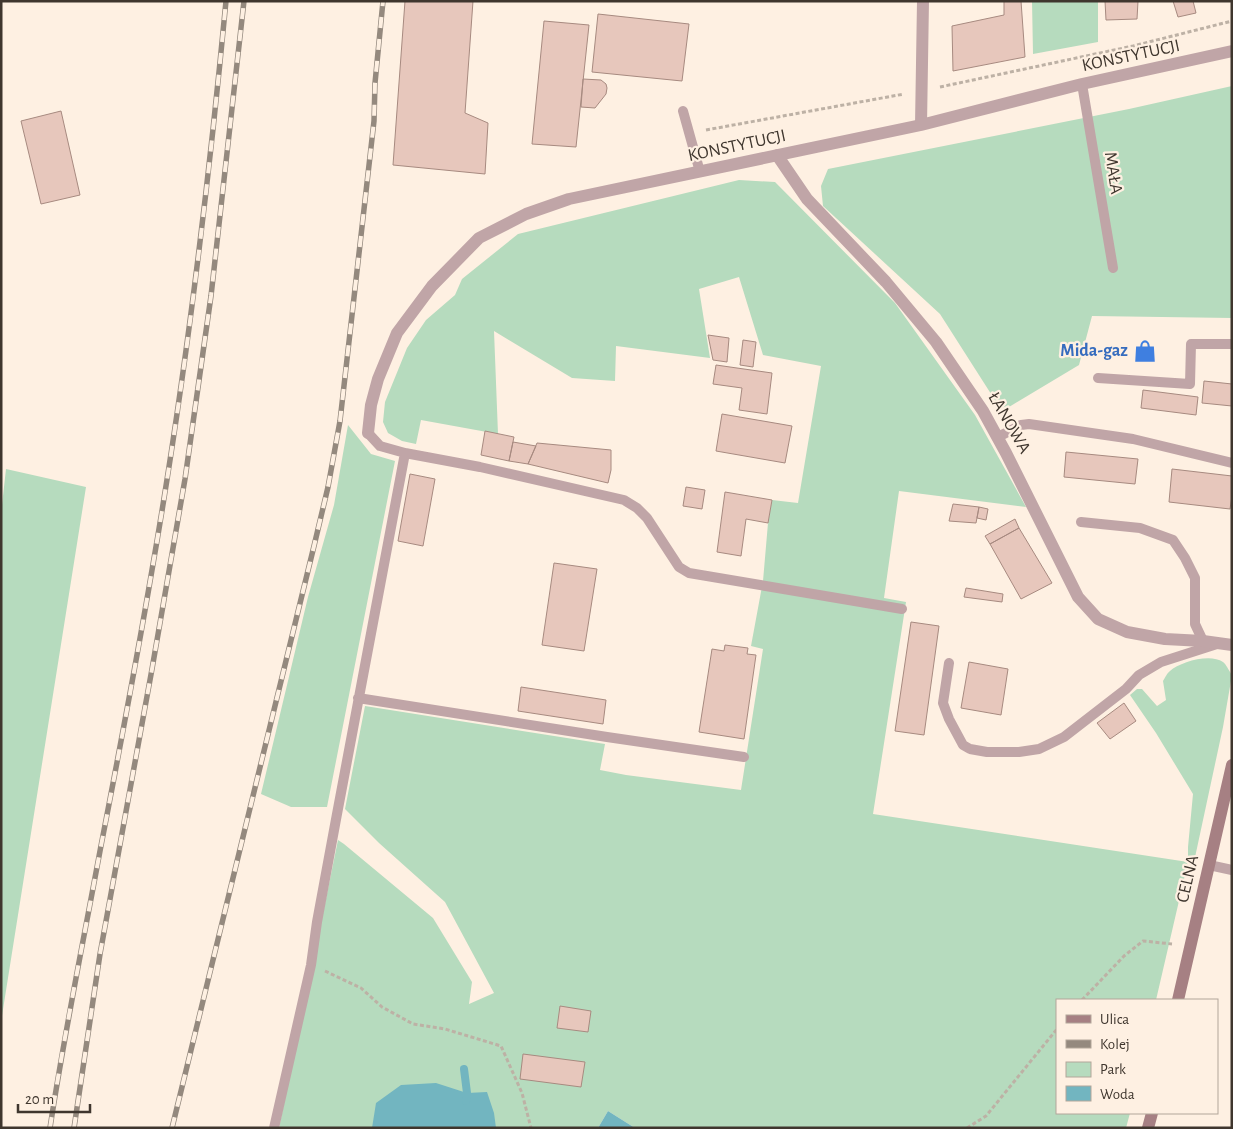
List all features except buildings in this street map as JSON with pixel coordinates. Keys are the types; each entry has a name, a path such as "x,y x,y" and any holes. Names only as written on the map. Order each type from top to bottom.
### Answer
{"street":[{"path":"921,125 923,1"},
{"name":"KONSTYTUCJI","path":"368,433 371,405 397,333 432,286 479,238 526,214 569,199 921,125 1082,84 1232,51"},
{"name":"ŁANOWA","path":"777,156 807,199 886,282 936,342 983,411 998,437 1078,597 1098,618 1127,632 1165,639 1226,644"},
{"name":"CELNA","path":"1178,999 1232,765"},
{"path":"1148,1128 1152,1114"}],"lane":[{"name":"MAŁA","path":"1082,84 1113,268"},
{"path":"683,111 700,172"},
{"path":"1098,378 1190,384 1191,344 1232,344"},
{"path":"998,437 1021,425 1029,424 1133,439 1232,463"},
{"path":"368,433 380,446 405,453 624,500 637,508 647,518 679,566 689,573 902,609"},
{"path":"274,1128 311,965 317,922 358,698 405,453"},
{"path":"1081,522 1140,528 1174,540 1186,558 1195,578 1194,624 1203,641"},
{"path":"949,663 943,703 948,719 963,745 970,749 986,752 1019,752 1039,749 1064,738 1126,689 1139,676 1161,662 1226,644"},
{"path":"358,698 744,757"},
{"path":"1209,864 1232,870"}],"path":[{"path":"690,135 708,130 921,91 1133,46 1232,21"},
{"path":"1083,999 1124,956 1143,940 1190,949"},
{"path":"311,965 361,988 382,1007 412,1024 445,1029 502,1046 522,1093 531,1128"},
{"path":"967,1128 986,1116 1056,1030"}],"green space":[{"path":"1032,1 1098,1 1098,42 1033,54"},
{"path":"1232,86 1232,318 1092,316 1079,365 1009,407 1000,408 940,314 823,206 821,186 828,169 1129,109"},
{"path":"739,180 775,182 895,303 975,415 1026,507 899,491 884,598 906,602 873,814 1188,862 1156,999 1056,999 1056,1114 1130,1114 1126,1128 635,1128 608,1111 598,1128 279,1128 338,840 433,918 472,982 469,1004 494,993 445,902 379,843 345,809 365,706 605,744 600,770 741,790 763,649 751,646 763,581 772,500 798,503 821,366 763,355 739,277 699,289 710,358 616,346 615,381 572,378 494,331 498,434 421,420 416,444 402,441 388,433 383,422 385,402 407,348 426,320 455,295 462,279 518,234"},
{"path":"348,425 371,454 395,461 327,807 291,807 261,794 308,597 334,505"},
{"path":"6,469 86,487 1,1022 1,514"},
{"path":"1211,658 1223,662 1232,675 1223,727 1194,862 1188,862 1193,794 1156,733 1130,695 1137,689 1142,689 1157,706 1166,700 1163,681 1169,672 1188,662"}],"water":[{"path":"436,1083 467,1093 487,1092 494,1113 496,1128 372,1128 376,1103 401,1085"},
{"path":"608,1111 635,1128 598,1128"}],"waterway":[{"path":"464,1069 466,1101"}],"railway":[{"path":"50,1128 67,1024 133,676 164,499 195,286 226,1"},
{"path":"74,1128 100,954 185,479 211,296 244,1"},
{"path":"172,1128 328,487 340,421 374,121 375,83 383,1"}],"place":[{"name":"Mida-gaz","path":"1145,351"}]}
